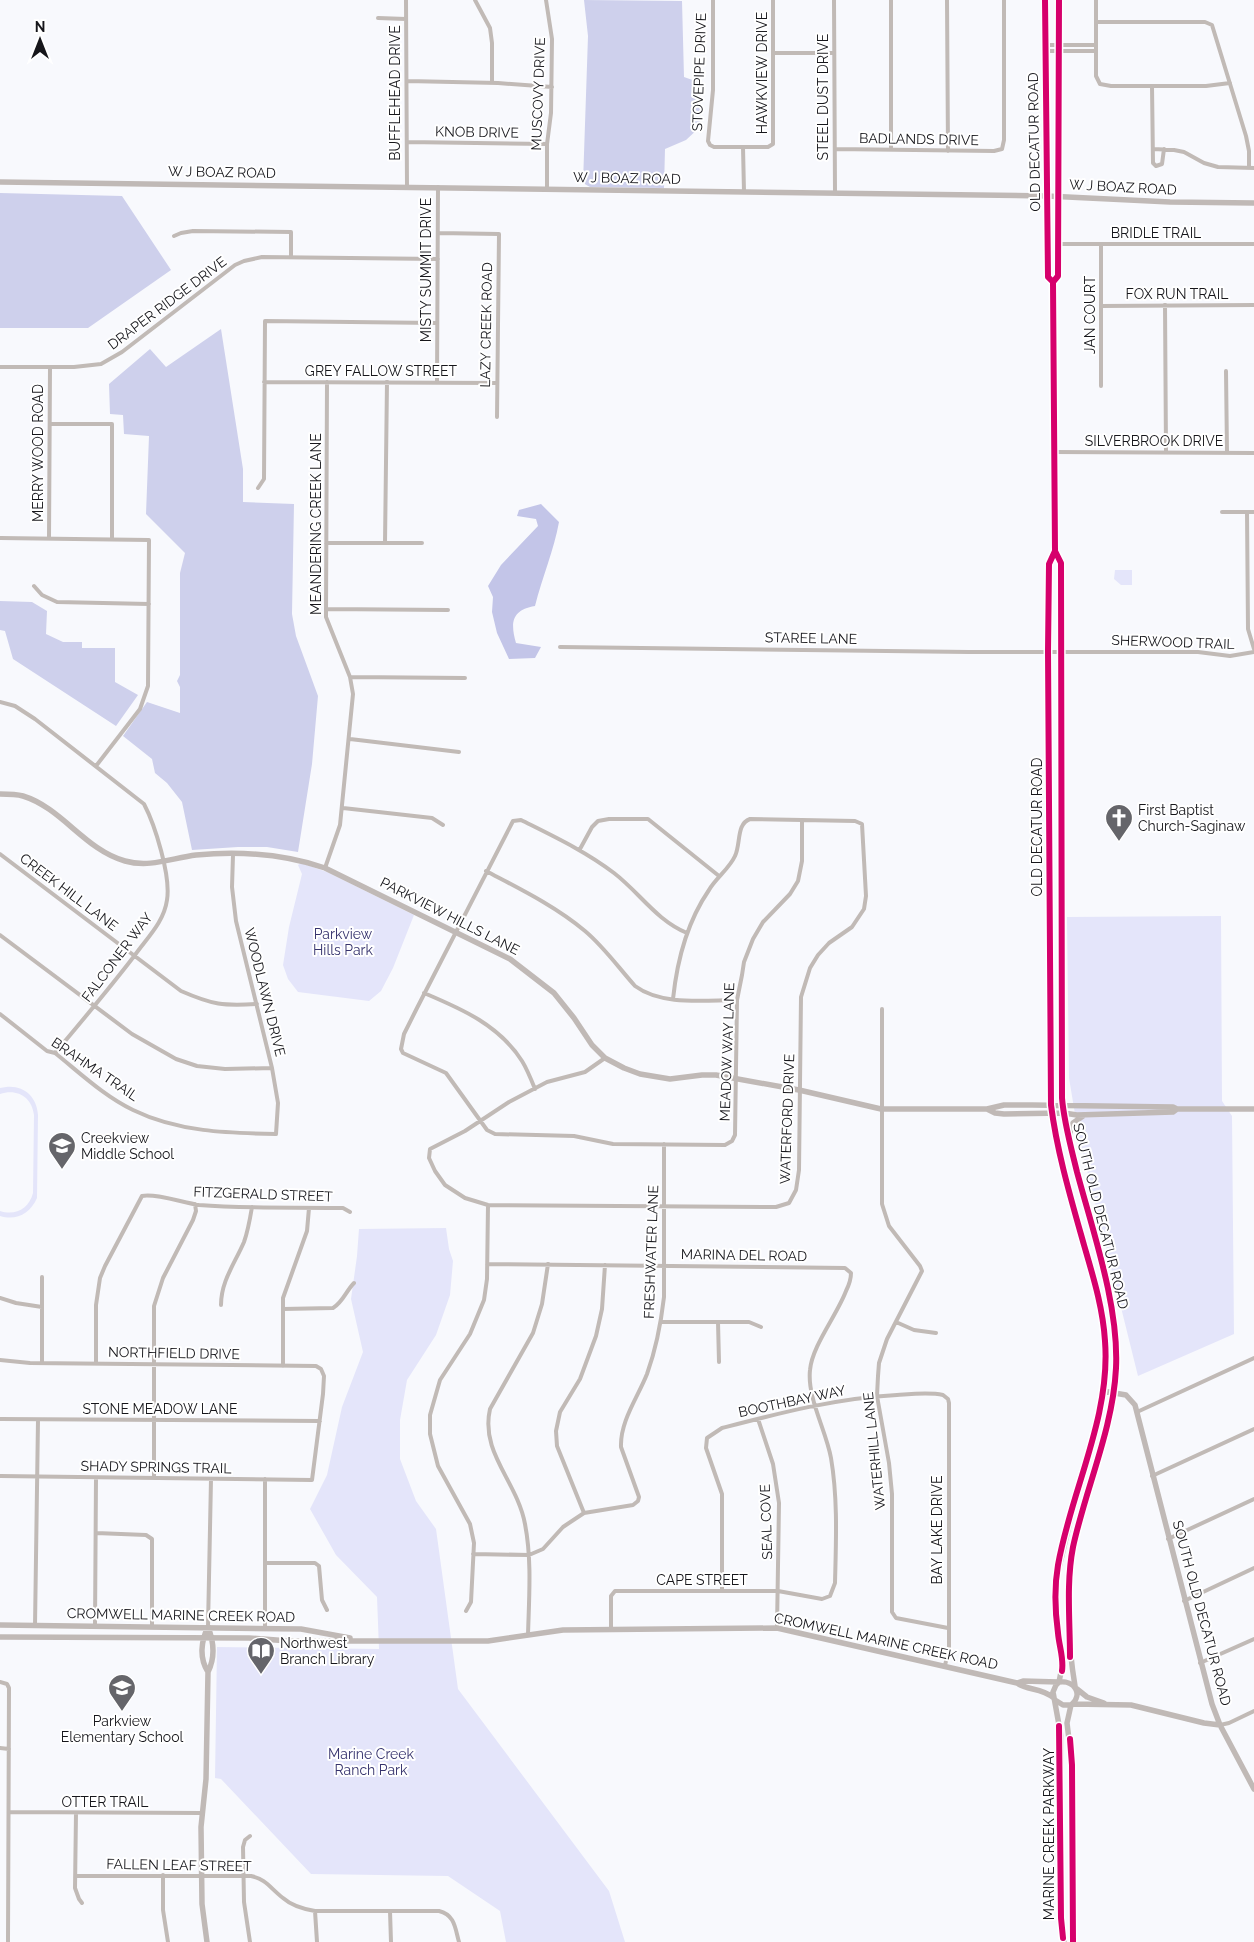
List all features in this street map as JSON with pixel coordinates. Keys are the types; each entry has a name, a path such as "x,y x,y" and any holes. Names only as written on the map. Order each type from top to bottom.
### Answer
{"main road":[{"name":"OLD DECATUR ROAD","path":"1045,0 1048,276 1053,282 1055,551 1049,564 1048,651 1051,1105"},
{"name":"OLD DECATUR ROAD","path":"1053,282 1058,276 1058,0"},
{"name":"W J BOAZ ROAD","path":"0,182 1059,196 1170,202 1254,203"},
{"name":"OLD DECATUR ROAD","path":"1055,551 1061,563 1063,1105"},
{"path":"1049,729 1061,729"},
{"name":"PARKVIEW HILLS LANE","path":"0,794 23,796 42,805 104,853 124,861 142,864 194,856 269,855 299,859 324,868 510,960 542,982 565,1006 592,1045 605,1058 624,1068 656,1078 670,1079 702,1075 736,1079 799,1090 881,1109 986,1109 1004,1105 1063,1105 1173,1107 1177,1109"},
{"name":"SOUTH OLD DECATUR ROAD","path":"1051,1105 1063,1166 1095,1284 1106,1354 1104,1391 1099,1416 1062,1546 1057,1576 1055,1603 1062,1671 1059,1682"},
{"name":"SOUTH OLD DECATUR ROAD","path":"1063,1105 1068,1138 1094,1233 1115,1326 1116,1368 1113,1392 1099,1456 1073,1549 1070,1579 1070,1657 1076,1688"},
{"path":"1177,1109 1254,1108"},
{"name":"PARKVIEW HILLS LANE","path":"986,1109 1004,1114 1173,1112 1177,1109"},
{"path":"1068,1138 1073,1123 1078,1118 1088,1114"},
{"path":"1082,1236 1094,1233"},
{"path":"1104,1391 1113,1392"},
{"name":"SOUTH OLD DECATUR ROAD","path":"1113,1392 1129,1396 1135,1405 1212,1704 1220,1725 1253,1785"},
{"path":"1062,1546 1073,1549"},
{"name":"CROMWELL MARINE CREEK ROAD","path":"0,1625 301,1629 360,1640"},
{"path":"95,1626 95,1637"},
{"path":"208,1627 202,1638 202,1664 208,1672"},
{"path":"207,1942 202,1904 201,1813 206,1779 208,1672 212,1664 213,1638 208,1627"},
{"name":"CROMWELL MARINE CREEK ROAD","path":"0,1637 213,1638 289,1641 480,1641 563,1630 611,1628 777,1628 1017,1683 1021,1686 1046,1691 1054,1698"},
{"name":"CROMWELL MARINE CREEK ROAD","path":"1017,1683 1023,1681 1059,1682"},
{"path":"1104,1703 1087,1698 1067,1682 1059,1682 1054,1689 1054,1698 1060,1703 1131,1705 1204,1723 1220,1725"},
{"path":"1072,1704 1076,1698 1076,1688"},
{"name":"MARINE CREEK PARKWAY","path":"1054,1698 1061,1736 1061,1918 1064,1942"},
{"name":"MARINE CREEK PARKWAY","path":"1072,1704 1067,1723 1072,1765 1073,1942"}],"street":[{"name":"BUFFLEHEAD DRIVE","path":"406,0 407,187"},
{"path":"475,0 490,28 492,83"},
{"name":"MUSCOVY DRIVE","path":"546,0 552,31 551,113 547,144 548,189"},
{"name":"STOVEPIPE DRIVE","path":"713,0 713,90 708,128 710,145 714,147 743,147"},
{"name":"HAWKVIEW DRIVE","path":"743,147 772,146 774,142 773,0"},
{"name":"STEEL DUST DRIVE","path":"834,0 835,193"},
{"path":"891,0 891,150"},
{"path":"947,0 948,151"},
{"name":"BADLANDS DRIVE","path":"835,149 948,151 994,151 1002,149 1004,140 1004,0"},
{"path":"1096,0 1096,76 1099,83 1105,86 1213,86 1230,83"},
{"path":"378,18 406,19"},
{"path":"1096,22 1204,22 1214,28 1247,143 1252,168 1218,167 1204,163 1184,152 1153,149"},
{"path":"1046,48 1096,45"},
{"path":"1059,48 1096,51"},
{"path":"773,53 834,53"},
{"path":"407,81 492,83 552,87"},
{"path":"1152,86 1153,162 1156,166 1162,164 1164,149"},
{"name":"KNOB DRIVE","path":"407,142 547,144"},
{"path":"743,147 744,192"},
{"name":"MISTY SUMMIT DRIVE","path":"437,383 438,187"},
{"path":"174,236 192,231 291,232 291,257"},
{"name":"LAZY CREEK ROAD","path":"438,233 498,234 497,417"},
{"name":"BRIDLE TRAIL","path":"1058,244 1254,244"},
{"name":"JAN COURT","path":"1101,244 1101,386"},
{"name":"DRAPER RIDGE DRIVE","path":"0,367 88,367 101,364 122,352 235,265 244,261 262,257 438,259"},
{"path":"1165,305 1166,453"},
{"name":"FOX RUN TRAIL","path":"1101,306 1254,305"},
{"path":"258,488 264,479 265,321 437,323"},
{"name":"MERRY WOOD ROAD","path":"49,539 50,367"},
{"path":"1226,371 1227,453"},
{"name":"GREY FALLOW STREET","path":"264,382 497,384"},
{"name":"MEANDERING CREEK LANE","path":"324,868 338,834 343,808 353,694 350,677 327,623 327,382"},
{"path":"385,543 387,382"},
{"path":"50,424 112,424 112,539"},
{"name":"SILVERBROOK DRIVE","path":"1054,452 1254,453"},
{"path":"1222,512 1254,512"},
{"path":"1247,512 1248,629 1254,650"},
{"path":"0,538 149,540 148,686 140,709 96,766"},
{"path":"326,543 422,543"},
{"path":"34,586 42,595 57,602 149,604"},
{"path":"326,609 448,610"},
{"name":"STAREE LANE","path":"560,647 965,652 1061,651"},
{"name":"SHERWOOD TRAIL","path":"1061,651 1198,652 1230,656 1254,650"},
{"path":"350,677 465,678"},
{"name":"FALCONER WAY","path":"0,702 15,706 35,719 144,804 153,824 168,891 164,915 134,956 55,1053"},
{"path":"350,739 459,752"},
{"path":"343,808 432,818 443,825"},
{"path":"580,849 592,827 598,821 608,818 648,819 719,876"},
{"path":"673,999 678,963 687,933 704,898 734,858 741,826 750,819 802,821"},
{"path":"535,1089 523,1062 513,1047 499,1033 477,1017 424,993 511,822 521,820 580,849 628,884 659,917 687,933"},
{"name":"WATERFORD DRIVE","path":"480,1122 433,1147 429,1152 429,1158 431,1165 445,1185 465,1198 488,1205 776,1207 789,1203 796,1190 798,1176 801,1004 806,980 818,955 830,943 852,927 864,909 866,896 864,827 860,822 802,821"},
{"name":"MEADOW WAY LANE","path":"424,993 404,1034 401,1049 403,1053 446,1073 487,1130 503,1136 574,1136 608,1143 726,1145 732,1141 735,1135 737,1000 744,962 763,922 790,894 800,875 802,821"},
{"name":"CREEK HILL LANE","path":"0,854 182,991 206,1002 227,1006 257,1004"},
{"name":"WOODLAWN DRIVE","path":"233,855 232,887 236,921 272,1068 278,1103 276,1134"},
{"path":"486,871 544,902 576,924 595,940 640,990 673,999 737,1000"},
{"path":"0,935 132,1034 176,1059 197,1066 225,1069 272,1068"},
{"name":"WATERHILL LANE","path":"882,1008 881,1109 884,1216 889,1226 922,1271 887,1339 879,1363 877,1396 889,1463 892,1494 892,1614 896,1618 948,1628"},
{"name":"BRAHMA TRAIL","path":"0,1014 47,1051 55,1053 105,1092 132,1109 156,1119 190,1128 219,1132 276,1134"},
{"path":"480,1122 508,1102 547,1082 585,1072 605,1058"},
{"name":"FRESHWATER LANE","path":"584,1513 633,1505 638,1502 639,1497 621,1447 621,1440 624,1425 647,1372 661,1322 664,1266 664,1144"},
{"name":"FITZGERALD STREET","path":"96,1364 96,1305 100,1278 138,1202 145,1195 195,1204 343,1208 350,1212"},
{"path":"154,1478 154,1312 156,1299 164,1278 193,1220 196,1211 195,1204"},
{"path":"466,1612 471,1602 474,1543 470,1524 446,1482 434,1453 430,1434 430,1415 440,1380 470,1334 480,1313 486,1293 488,1205"},
{"path":"220,1305 223,1284 244,1242 252,1207"},
{"path":"283,1366 283,1298 306,1231 309,1208"},
{"name":"MARINA DEL ROAD","path":"487,1264 845,1268 850,1270 851,1280 842,1302 811,1361 809,1380 816,1404"},
{"path":"528,1635 529,1555 521,1505 491,1444 487,1430 487,1421 490,1409 533,1333 542,1304 548,1264"},
{"path":"473,1554 529,1555 543,1549 563,1527 584,1513 557,1446 556,1431 560,1412 580,1379 596,1336 602,1309 605,1265"},
{"path":"42,1277 42,1362"},
{"path":"283,1309 333,1308 340,1304 346,1292 354,1283"},
{"path":"0,1298 16,1303 42,1306"},
{"path":"661,1322 749,1322 761,1327"},
{"path":"718,1322 718,1362"},
{"path":"896,1322 914,1330 936,1333"},
{"path":"1137,1412 1254,1358"},
{"name":"NORTHFIELD DRIVE","path":"0,1360 30,1363 316,1366 322,1369 324,1376 320,1421"},
{"name":"BOOTHBAY WAY","path":"722,1591 722,1494 706,1448 707,1438 722,1428 816,1404 877,1396 941,1394 945,1396"},
{"name":"BAY LAKE DRIVE","path":"945,1396 948,1403 949,1650 945,1665"},
{"name":"CAPE STREET","path":"611,1628 611,1596 615,1591 778,1591 822,1599 828,1598 835,1583 834,1492 830,1458 816,1404"},
{"name":"STONE MEADOW LANE","path":"0,1419 320,1421"},
{"name":"SEAL COVE","path":"758,1419 773,1464 779,1503 777,1628"},
{"path":"36,1626 38,1420"},
{"name":"SHADY SPRINGS TRAIL","path":"0,1476 312,1480 320,1421"},
{"path":"1152,1476 1254,1429"},
{"path":"95,1626 96,1478"},
{"path":"208,1627 211,1479"},
{"path":"265,1479 265,1629"},
{"path":"1168,1539 1254,1499"},
{"path":"96,1533 146,1535 152,1539 152,1627"},
{"path":"265,1563 315,1563 320,1566 322,1600 326,1610"},
{"path":"1184,1601 1254,1568"},
{"path":"1200,1663 1254,1639"},
{"path":"0,1682 7,1684 9,1688 8,1942"},
{"path":"1220,1725 1229,1723 1254,1711"},
{"path":"0,1748 9,1748"},
{"name":"OTTER TRAIL","path":"9,1812 201,1813"},
{"path":"76,1813 76,1894 82,1903"},
{"path":"250,1836 245,1840 243,1848 244,1902 250,1942"},
{"path":"163,1875 163,1910 168,1942"},
{"name":"FALLEN LEAF STREET","path":"76,1876 163,1875 244,1876 259,1878 266,1881 293,1905 315,1911 439,1911 450,1915 459,1942"},
{"path":"315,1911 318,1942"},
{"path":"390,1911 392,1942"}],"green space":[{"path":"1115,570 1132,570 1132,585 1121,585 1114,579"},
{"name":"Parkview Hills Park","path":"301,863 327,872 414,915 393,968 381,991 369,1001 298,992 288,979 283,965 289,927 302,874 298,865"},
{"path":"1221,916 1222,1101 1232,1116 1234,1334 1138,1376 1079,1138 1069,1078 1067,917"},
{"path":"0,1088 24,1090 35,1103 38,1115 37,1198 26,1212 12,1218 0,1216 0,1211 11,1213 21,1210 31,1199 33,1193 34,1115 30,1103 23,1096 12,1092 0,1094"},
{"name":"Marine Creek Ranch Park","path":"446,1228 453,1261 450,1295 436,1335 407,1380 400,1420 400,1459 416,1501 436,1529 458,1689 609,1891 625,1942 506,1942 500,1911 448,1876 311,1874 221,1779 215,1778 217,1647 379,1649 377,1597 336,1555 310,1509 327,1475 342,1407 363,1352 351,1299 359,1229"}],"shaded area":[{"path":"584,0 682,1 684,77 701,83 700,127 686,140 665,149 664,188 590,187 583,183 588,36"},
{"path":"0,193 122,196 171,270 88,328 0,328"},
{"path":"221,329 243,469 243,502 294,504 292,614 296,636 318,696 312,764 298,852 267,847 192,850 182,802 167,783 155,773 152,759 123,736 147,702 180,713 180,687 177,681 180,675 180,573 185,553 146,514 149,436 124,434 123,415 110,414 109,384 150,349 166,367"},
{"path":"541,504 559,522 557,532 535,606 517,614 513,623 513,629 516,643 541,647 535,658 509,659 497,633 492,612 493,597 488,586 501,565 538,526 536,519 517,516 519,510"},
{"path":"0,601 32,602 47,611 46,634 63,642 82,642 82,648 115,648 115,682 138,695 116,726 13,659 5,631 0,630"}],"cycle path":[{"path":"1045,0 1048,277 1053,282"},
{"path":"1059,0 1058,276 1053,282 1055,551 1061,563 1062,1098 1070,1144 1104,1269 1116,1344 1116,1368 1110,1413 1073,1547 1069,1588 1070,1657"},
{"path":"1055,551 1049,564 1048,651 1051,1105 1065,1175 1100,1304 1105,1341 1102,1398 1089,1454 1064,1537 1058,1565 1055,1591 1062,1671"},
{"path":"1059,1726 1061,1918 1063,1938"},
{"path":"1070,1739 1072,1765 1073,1942"}],"place":[{"name":"First Baptist Church-Saginaw","path":"1119,842"},
{"name":"Creekview Middle School","path":"62,1170"},
{"name":"Northwest Branch Library","path":"261,1675"},
{"name":"Parkview Elementary School","path":"122,1712"}]}
